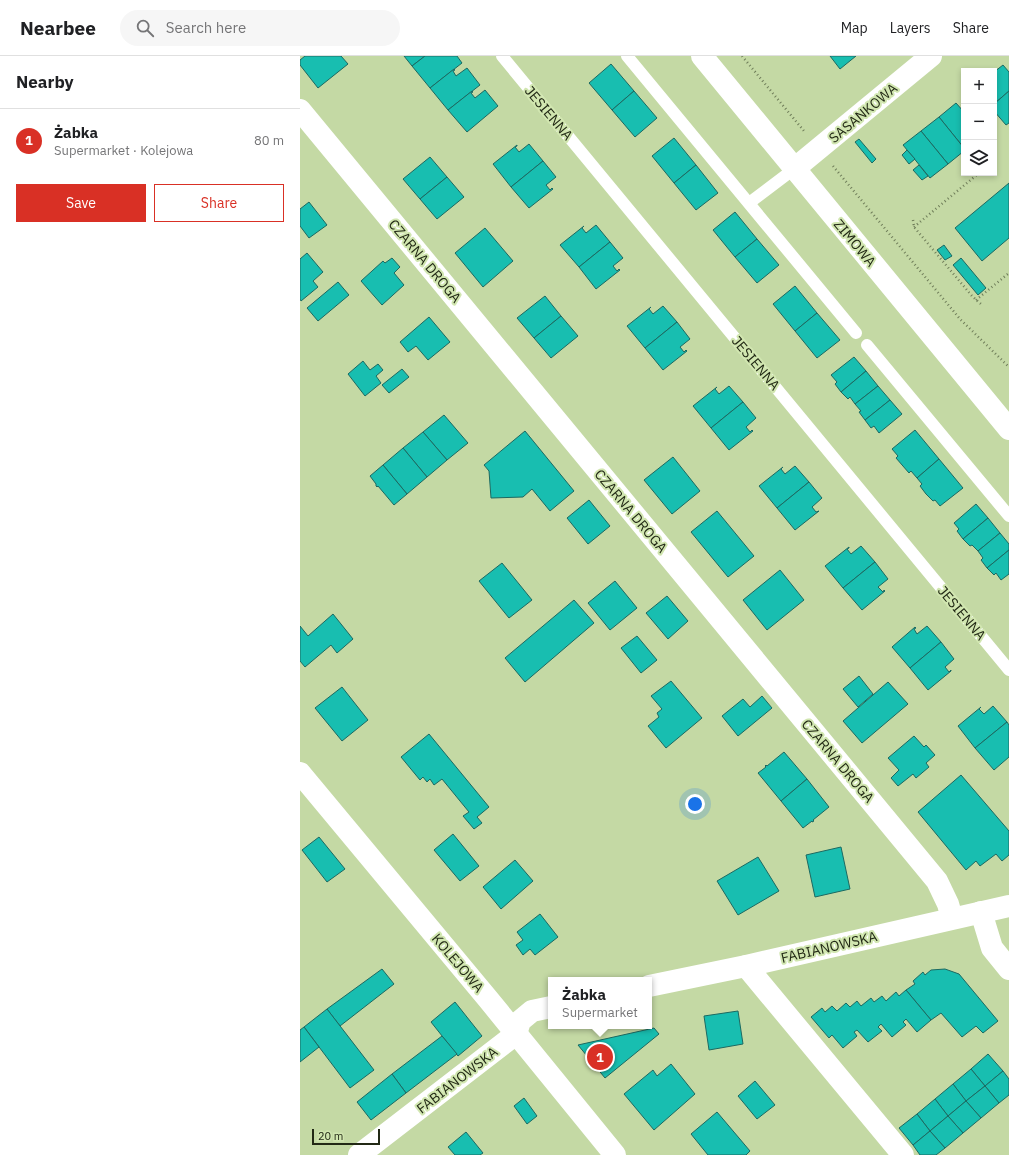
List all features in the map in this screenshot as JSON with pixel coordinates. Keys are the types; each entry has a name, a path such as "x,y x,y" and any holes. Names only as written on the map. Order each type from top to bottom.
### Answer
{"street":[{"name":"ZIMOWA","path":"702,56 1008,428"},
{"name":"SASANKOWA","path":"794,169 931,56"},
{"name":"CZARNA DROGA","path":"300,110 937,881 948,904 952,918"},
{"name":"KOLEJOWA","path":"300,773 615,1155"},
{"name":"FABIANOWSKA","path":"652,985 746,966 1009,906"},
{"path":"981,912 992,948 1009,969"},
{"path":"746,966 903,1155"},
{"name":"FABIANOWSKA","path":"359,1155 516,1034 520,1021 532,1011 548,1008"}],"lane":[{"name":"JESIENNA","path":"502,56 1009,670"},
{"path":"627,56 856,333"},
{"path":"749,203 794,169"},
{"path":"867,345 1009,516"}],"path":[{"path":"742,56 960,319 1009,367"},
{"path":"914,227 975,176"},
{"path":"913,220 914,227 982,306"},
{"path":"976,300 1009,273"}],"building":[{"path":"305,56 341,56 348,64 318,88 300,65 300,60"},
{"path":"404,56 425,56 412,66"},
{"path":"425,56 457,56 462,63 430,88 412,66"},
{"path":"830,56 856,56 840,69"},
{"path":"611,64 634,91 612,110 589,83"},
{"path":"1003,65 1009,72 1009,91 997,101 997,70"},
{"path":"467,68 480,85 448,110 430,88 454,69 455,70 453,71 456,76"},
{"path":"485,90 498,106 467,132 448,110 472,91 473,92 471,93 475,98"},
{"path":"634,91 657,118 635,137 612,110"},
{"path":"1009,91 1009,123 1006,125 997,114 997,101"},
{"path":"956,103 961,109 961,144 939,117"},
{"path":"939,117 961,144 961,153 948,164 921,131"},
{"path":"921,131 948,164 930,178 903,145"},
{"path":"674,138 696,165 674,183 652,156"},
{"path":"859,139 876,159 872,163 855,142"},
{"path":"529,144 543,161 511,187 493,164 517,145 515,147 519,152"},
{"path":"907,150 915,159 909,164 902,155"},
{"path":"430,157 447,177 420,199 403,179"},
{"path":"543,161 556,177 546,185 550,190 552,188 553,189 529,208 511,187"},
{"path":"696,165 718,193 696,210 674,183"},
{"path":"919,165 928,176 922,180 913,170"},
{"path":"447,177 464,197 437,219 420,199"},
{"path":"1009,183 1009,238 982,261 955,228"},
{"path":"309,202 327,225 309,238 300,226 300,209"},
{"path":"735,212 757,239 735,257 713,230"},
{"path":"596,225 610,242 579,267 560,245 584,226 582,228 586,233"},
{"path":"485,228 513,261 483,287 455,253"},
{"path":"757,239 779,265 757,283 735,257"},
{"path":"610,242 623,258 613,266 617,271 619,269 620,270 596,289 579,267"},
{"path":"944,245 952,256 945,260 937,250"},
{"path":"307,253 323,272 313,281 318,287 301,301 300,259"},
{"path":"392,258 400,267 394,273 404,285 382,305 361,281 383,261 385,263"},
{"path":"961,258 986,288 978,295 953,265"},
{"path":"338,282 349,295 318,321 307,308"},
{"path":"795,286 817,313 795,331 773,304"},
{"path":"545,296 561,316 534,338 517,318"},
{"path":"663,306 677,322 645,348 627,326 651,307 649,309 653,314"},
{"path":"817,313 840,340 817,358 795,331"},
{"path":"561,316 578,336 551,358 534,338"},
{"path":"429,317 450,342 428,360 416,346 408,352 400,342"},
{"path":"677,322 690,339 680,347 684,352 686,350 687,351 663,370 645,348"},
{"path":"854,357 866,371 841,392 835,384 837,382 831,375"},
{"path":"363,361 370,370 378,364 383,370 376,376 381,383 365,396 348,374"},
{"path":"402,369 409,377 389,393 382,385"},
{"path":"866,371 878,386 855,404 850,397 848,399 841,392"},
{"path":"729,386 743,402 711,428 693,406 717,387 715,389 719,394"},
{"path":"878,386 890,400 865,420 859,412 861,411 855,404"},
{"path":"890,400 902,414 879,433 874,426 871,428 865,420"},
{"path":"743,402 756,418 746,427 750,432 752,430 753,431 729,450 711,428"},
{"path":"444,415 468,443 447,460 423,432"},
{"path":"915,430 939,459 917,478 911,471 909,473 896,458 898,456 892,449"},
{"path":"525,431 574,491 550,511 532,489 523,497 491,498 489,471 484,465"},
{"path":"423,432 447,460 427,477 403,448"},
{"path":"403,448 427,477 407,494 383,465"},
{"path":"673,457 700,491 672,514 644,480"},
{"path":"939,459 963,488 940,506 935,500 933,501 926,494 920,486 922,484 917,478"},
{"path":"383,465 407,494 394,505 378,486 376,486 370,476"},
{"path":"795,466 809,482 777,508 759,486 783,467 781,469 785,474"},
{"path":"809,482 822,498 812,507 816,512 819,511 795,530 777,508"},
{"path":"589,500 610,526 588,544 567,518"},
{"path":"976,504 988,518 963,539 957,531 959,529 954,523"},
{"path":"717,511 754,556 728,577 691,532"},
{"path":"988,518 1000,533 978,551 963,539"},
{"path":"1000,533 1009,544 1009,550 987,568 981,560 983,558 978,551"},
{"path":"861,546 875,562 843,588 825,566 849,547 847,549 851,554"},
{"path":"1009,550 1009,574 1001,580 996,573 994,575 987,568"},
{"path":"875,562 888,579 878,587 883,592 884,590 885,591 862,610 843,588"},
{"path":"502,563 532,600 509,618 479,581"},
{"path":"780,570 804,600 767,630 743,600"},
{"path":"615,581 637,608 610,630 588,603"},
{"path":"667,596 688,621 668,639 646,613"},
{"path":"574,600 594,623 525,682 505,658"},
{"path":"333,614 353,639 337,653 331,645 305,667 300,661 300,626 308,636"},
{"path":"927,626 941,642 910,668 892,647 915,627 916,628 914,629 917,634"},
{"path":"637,636 657,660 641,673 621,648"},
{"path":"941,642 954,659 945,667 949,672 951,671 928,690 910,668"},
{"path":"859,676 873,694 858,707 843,689"},
{"path":"671,681 702,718 666,748 648,726 659,717 657,713 662,709 651,696"},
{"path":"888,682 908,704 862,743 843,721"},
{"path":"342,687 368,720 342,741 315,708"},
{"path":"762,696 772,708 738,736 722,716 743,699 750,707"},
{"path":"993,706 1007,722 975,748 958,726 981,707 979,709 984,714"},
{"path":"1007,722 1009,725 1009,757 994,770 975,748"},
{"path":"429,734 489,807 477,817 482,823 474,829 463,816 469,812 442,779 434,785 430,779 427,782 423,777 420,780 401,757"},
{"path":"914,736 924,747 926,745 935,755 926,763 929,767 916,778 913,774 898,786 891,778 899,770 888,758"},
{"path":"784,752 807,779 781,801 758,773"},
{"path":"961,775 1009,831 1009,855 1002,861 996,854 980,866 976,861 966,870 918,812"},
{"path":"807,779 829,807 813,820 814,821 803,828 781,801"},
{"path":"453,834 479,866 460,881 434,850"},
{"path":"319,837 345,869 327,882 302,850"},
{"path":"841,847 850,889 815,897 806,855"},
{"path":"758,857 779,891 738,915 717,881"},
{"path":"515,860 533,881 501,909 483,887"},
{"path":"540,914 558,937 535,955 530,949 523,955 516,945 523,940 517,932"},
{"path":"382,969 394,984 340,1026 327,1009"},
{"path":"945,969 959,974 998,1021 983,1033 976,1026 962,1037 941,1013 931,1020 906,990 915,984 913,981 923,972 925,975 931,970"},
{"path":"906,990 931,1020 917,1032 906,1019 903,1022 906,1025 892,1037 881,1024 878,1027 882,1031 868,1042 857,1030 854,1032 857,1036 843,1048 832,1035 829,1038 811,1017 822,1008 825,1012 832,1006 837,1011 846,1003 850,1007 857,1001 861,1006 871,998 874,1002 882,996 886,1001 896,992 899,996"},
{"path":"455,1002 482,1036 458,1056 431,1022"},
{"path":"327,1009 374,1070 350,1088 304,1027"},
{"path":"738,1011 743,1044 709,1050 704,1016"},
{"path":"304,1027 319,1047 300,1062 300,1030"},
{"path":"654,1028 659,1034 605,1078 578,1045 652,1029"},
{"path":"442,1036 457,1054 406,1093 392,1074"},
{"path":"988,1054 1003,1071 985,1086 971,1069"},
{"path":"671,1064 695,1094 654,1130 624,1094 653,1070 657,1076"},
{"path":"971,1069 985,1086 966,1101 953,1084"},
{"path":"1003,1071 1009,1079 1009,1095 999,1103 985,1086"},
{"path":"392,1074 406,1093 371,1120 357,1102"},
{"path":"755,1081 775,1105 757,1119 738,1096"},
{"path":"953,1084 966,1101 948,1116 935,1099"},
{"path":"985,1086 999,1103 981,1118 966,1101"},
{"path":"524,1098 537,1116 527,1124 514,1106"},
{"path":"935,1099 948,1116 930,1131 917,1114"},
{"path":"966,1101 981,1118 963,1133 948,1116"},
{"path":"717,1112 750,1151 746,1155 708,1155 691,1134"},
{"path":"917,1114 930,1131 913,1145 899,1128"},
{"path":"948,1116 963,1133 945,1148 930,1131"},
{"path":"930,1131 945,1148 936,1155 920,1155 913,1145"},
{"path":"466,1132 483,1153 480,1155 455,1155 448,1147"}],"place":[{"name":"Żabka","path":"600,1057"}]}
